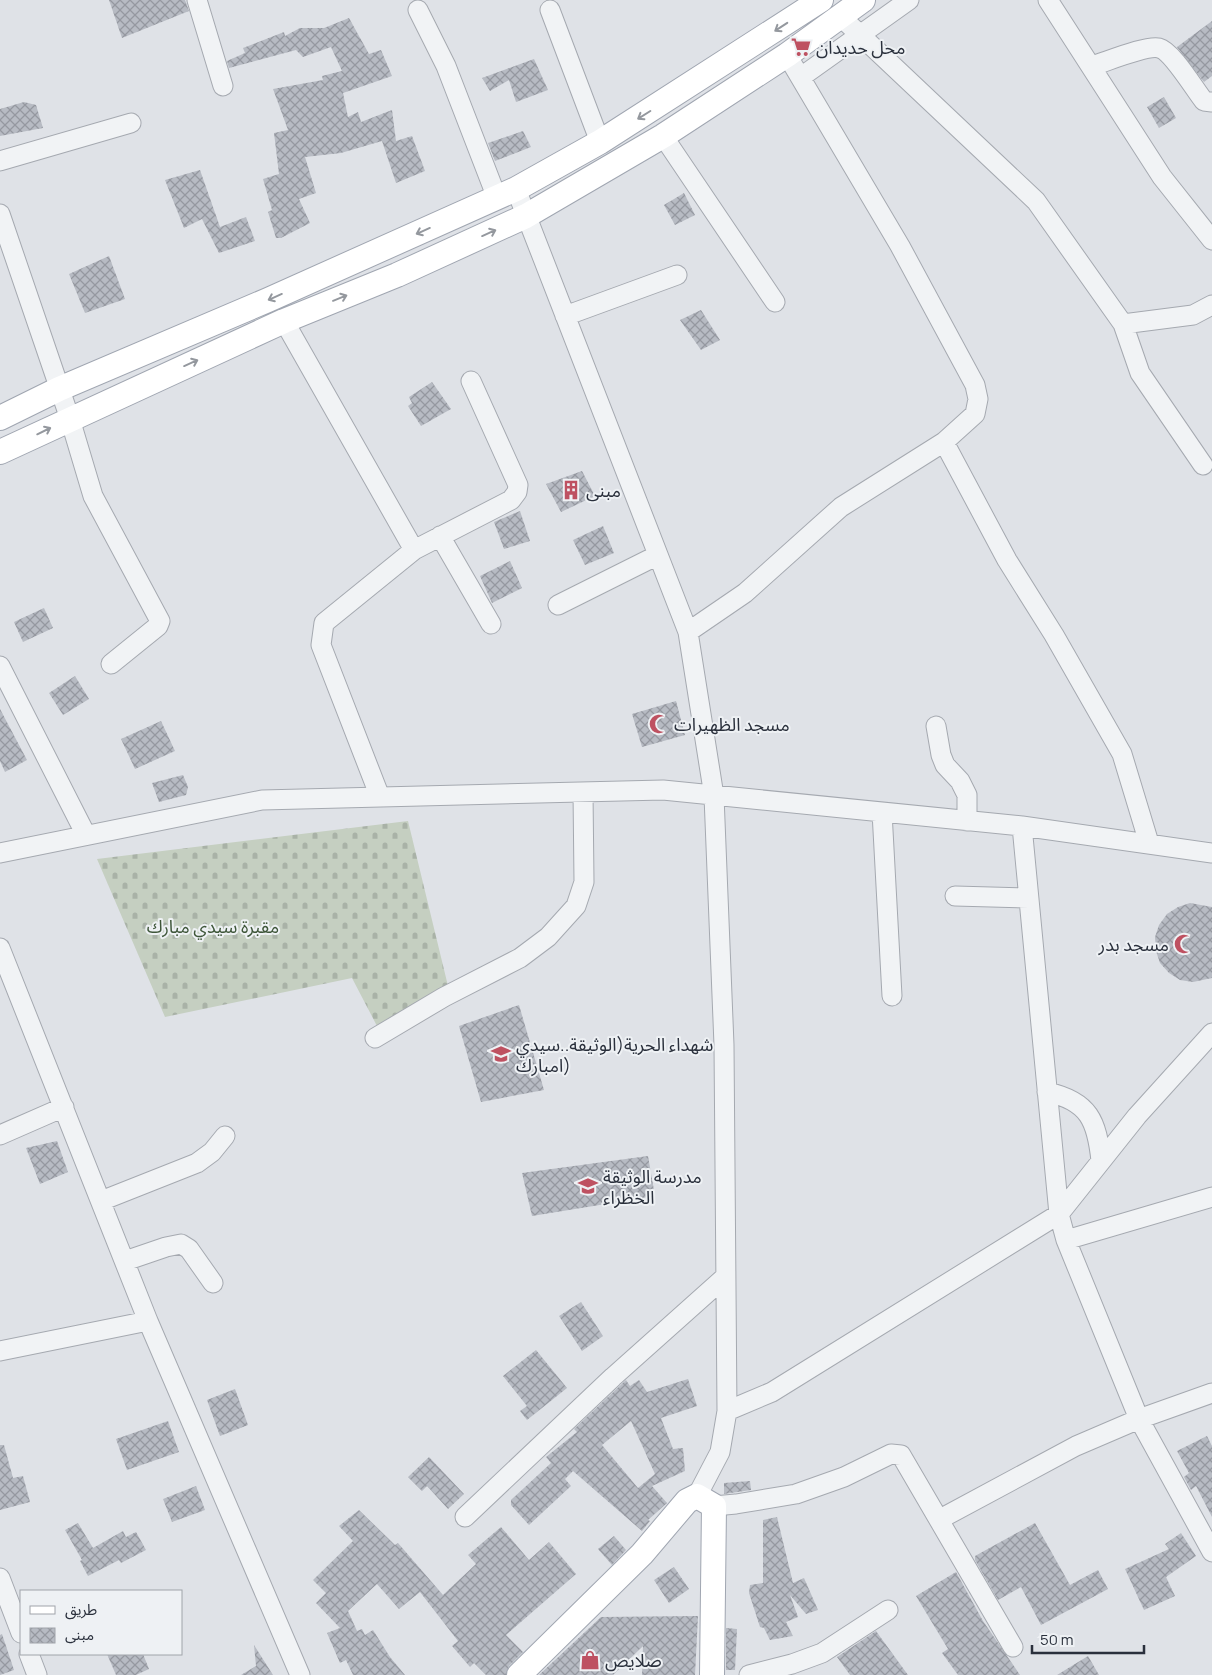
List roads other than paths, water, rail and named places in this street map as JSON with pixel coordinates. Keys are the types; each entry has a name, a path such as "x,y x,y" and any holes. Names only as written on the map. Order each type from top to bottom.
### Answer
{"main road":[{"path":"0,418 59,389 277,296 507,193 600,142 821,0"},
{"path":"0,452 284,321 397,275 526,216 663,136 787,55 864,0"},
{"path":"519,1675 642,1554 687,1501 705,1501 712,1675"}],"street":[{"path":"197,0 223,86"},
{"path":"801,77 909,0"},
{"path":"1050,1 1162,177 1212,240"},
{"path":"418,10 507,193 526,216 688,632 714,796 724,1045 727,1410 720,1452 705,1501 736,1504 796,1494 844,1477 891,1454 901,1455 1013,1647"},
{"path":"550,10 600,142"},
{"path":"840,16 1036,201 1122,324 1140,373 1203,465"},
{"path":"1092,66 1139,51 1159,48 1168,53 1204,101 1212,102"},
{"path":"688,632 745,593 841,507 944,442 975,414 978,399 975,385 900,246 787,55"},
{"path":"0,161 131,123"},
{"path":"663,136 775,302"},
{"path":"0,214 70,419 93,496 160,621 158,626 111,664"},
{"path":"565,316 677,275"},
{"path":"1122,324 1193,315 1212,305"},
{"path":"284,321 414,550"},
{"path":"380,797 321,645 324,623 414,550 511,500 517,492 518,485 471,381"},
{"path":"944,442 1007,560 1054,635 1122,754 1149,844"},
{"path":"440,536 491,624"},
{"path":"558,605 658,555"},
{"path":"0,666 86,835"},
{"path":"936,726 945,766 960,781 967,795 968,821"},
{"path":"0,853 262,800 663,790 1022,826 1212,852"},
{"path":"375,1038 444,997 520,958 548,938 576,906 584,882 583,792"},
{"path":"882,812 892,996"},
{"path":"1022,826 1059,1214 1066,1240 1138,1418 1212,1552"},
{"path":"955,896 1029,898"},
{"path":"0,948 148,1321 300,1675"},
{"path":"727,1410 772,1392 1059,1214 1137,1116 1212,1033"},
{"path":"1047,1092 1066,1096 1085,1109 1098,1133 1101,1161"},
{"path":"0,1135 64,1107"},
{"path":"101,1201 197,1163 212,1152 225,1136"},
{"path":"1066,1240 1212,1197"},
{"path":"125,1261 166,1247 182,1244 189,1249 213,1283"},
{"path":"465,1517 613,1377 725,1277"},
{"path":"0,1351 148,1321"},
{"path":"940,1519 1076,1446 1138,1418 1212,1393"},
{"path":"0,1578 20,1630"},
{"path":"749,1675 792,1664 822,1653 888,1610"},
{"path":"29,1655 37,1675"}],"place":[{"name":"محل حديدان","path":"801,47"},
{"name":"مبنى","path":"571,490"},
{"name":"مسجد الظهيرات","path":"659,724"},
{"name":"مسجد بدر","path":"1184,944"},
{"name":"شهداء الحرية(الوثيقة..سيدي امبارك)","path":"501,1054"},
{"name":"مدرسة الوثيقة الخظراء","path":"588,1186"},
{"name":"صلايص","path":"590,1660"}],"park label":[{"name":"مقبرة سيدي مبارك","path":"213,926"}]}
